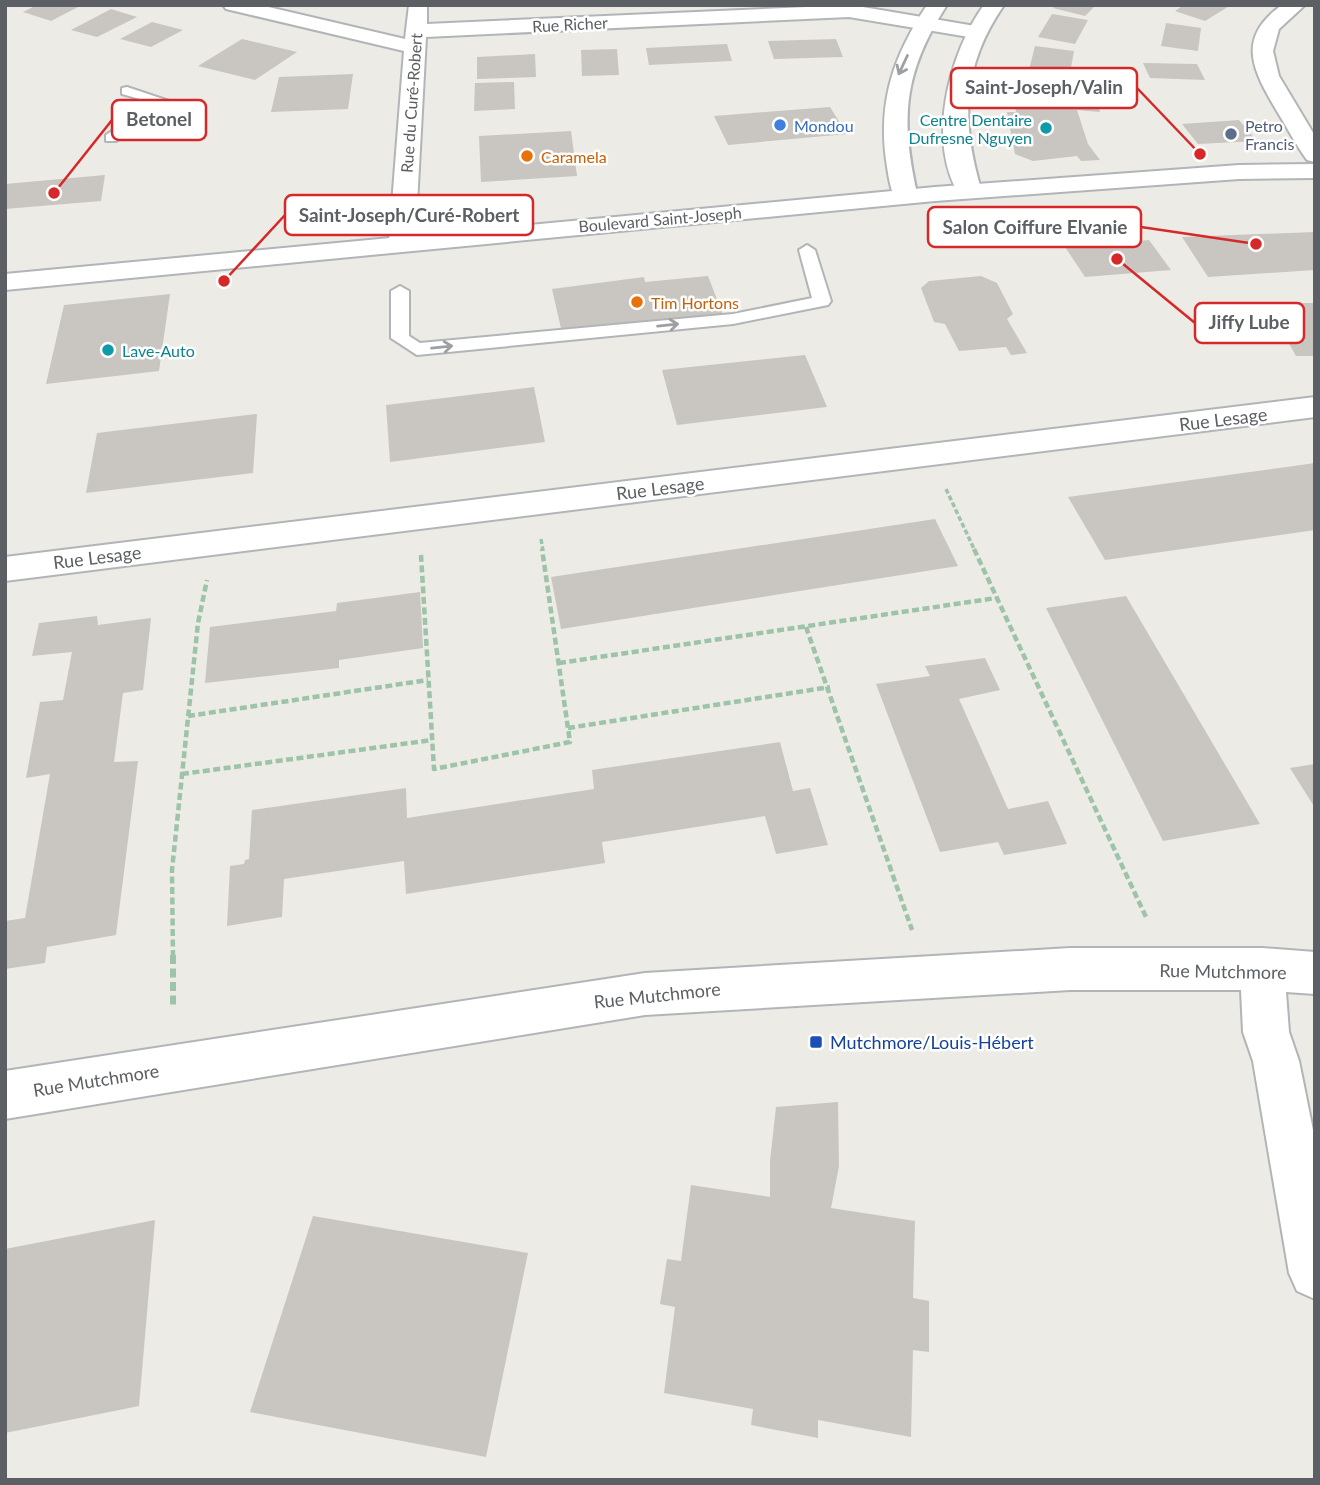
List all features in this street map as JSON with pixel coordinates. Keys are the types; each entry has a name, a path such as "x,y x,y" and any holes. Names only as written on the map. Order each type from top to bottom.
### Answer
{"street":[{"name":"Rue Richer","path":"233,5 415,39 849,11 930,14 975,32"},
{"name":"Rue du Curé-Robert","path":"402,242 418,5"},
{"path":"971,192 958,150 958,88 975,32 994,5"},
{"path":"1302,11 1266,32 1261,58 1266,76 1315,155"},
{"path":"906,197 899,166 894,100 898,76 930,14"},
{"name":"Boulevard Saint-Joseph","path":"5,282 402,242 906,197 1239,172 1315,171"},
{"name":"Rue Lesage","path":"5,569 1315,407"},
{"name":"Rue Mutchmore","path":"5,1094 645,994 1070,969 1262,969 1315,973"},
{"path":"1262,969 1266,1032 1276,1061 1315,1273"}],"lane":[{"path":"111,138 165,102 127,91"},
{"path":"400,290 400,338 417,349 705,321 822,301 807,250"}],"path":[{"path":"941,479 1146,917"},
{"path":"421,544 434,769 570,742 540,529"},
{"path":"173,1008 172,870 206,569"},
{"path":"559,663 996,598"},
{"path":"807,627 912,929"},
{"path":"188,716 428,680"},
{"path":"568,728 830,687"},
{"path":"182,774 432,740"}],"building":[{"path":"37,5 82,5 51,21 23,12"},
{"path":"1056,5 1096,5 1085,16 1053,8"},
{"path":"1184,5 1231,5 1205,21 1175,11"},
{"path":"111,9 137,17 97,37 71,30"},
{"path":"1052,14 1088,20 1075,44 1038,37"},
{"path":"152,22 183,30 151,47 120,39"},
{"path":"1166,23 1201,28 1198,51 1161,46"},
{"path":"242,39 297,52 255,80 198,66"},
{"path":"836,39 843,57 774,59 768,41"},
{"path":"727,44 732,61 649,65 646,48"},
{"path":"1035,46 1074,51 1068,84 1027,78"},
{"path":"617,49 619,75 582,76 581,50"},
{"path":"535,54 536,77 477,79 477,57"},
{"path":"1143,63 1197,64 1205,80 1150,78"},
{"path":"353,74 348,109 271,112 279,77"},
{"path":"514,82 515,109 474,111 475,83"},
{"name":"Centre Dentaire Dufresne Nguyen","path":"1061,96 1097,99 1100,112 1077,110 1088,144 1100,160 1081,161 1077,156 1033,161 1015,154 1007,112 1016,112 1015,105 1062,106"},
{"name":"Mondou","path":"830,107 847,134 728,145 714,116"},
{"path":"1239,120 1257,141 1198,144 1182,124"},
{"name":"Caramela","path":"571,131 577,176 481,182 479,136"},
{"path":"105,175 101,201 5,209 5,184"},
{"path":"1315,232 1315,270 1208,277 1182,237"},
{"path":"1149,240 1171,270 1085,277 1065,247"},
{"name":"Tim Hortons","path":"708,276 723,315 562,333 552,289 644,277 645,282"},
{"path":"981,276 997,283 1013,314 1007,319 1027,353 1011,355 1006,347 959,351 945,324 934,322 921,288 929,281"},
{"name":"Lave-Auto","path":"170,294 159,371 46,384 64,305"},
{"path":"1266,303 1315,303 1315,356 1296,356"},
{"path":"805,355 827,407 677,425 662,370"},
{"path":"534,387 545,442 390,462 386,405"},
{"path":"257,414 253,473 86,493 97,433"},
{"path":"1315,463 1315,530 1105,560 1068,497"},
{"path":"935,519 958,566 561,629 551,577"},
{"path":"420,592 423,648 339,660 339,668 205,683 210,627 336,611 337,603"},
{"path":"1126,596 1260,824 1163,841 1046,608"},
{"path":"97,616 98,625 151,618 143,690 123,693 114,762 138,761 116,935 47,947 45,963 5,969 5,921 25,918 50,774 26,778 40,702 63,700 72,652 32,656 39,623"},
{"path":"985,658 1000,690 959,699 1008,809 1048,801 1067,844 1004,855 998,842 940,852 876,684 930,676 925,666"},
{"path":"780,742 793,791 810,788 828,845 776,854 765,816 602,842 605,863 406,894 404,861 284,879 282,917 227,926 230,866 244,864 245,860 249,859 252,810 406,788 407,818 594,789 592,770"},
{"path":"1315,764 1315,808 1290,768"},
{"path":"838,1102 839,1166 831,1208 915,1221 913,1298 929,1301 929,1352 913,1350 911,1437 818,1420 818,1438 751,1425 753,1409 664,1393 675,1307 660,1304 667,1259 681,1261 691,1185 770,1197 770,1161 776,1107"},
{"path":"313,1216 528,1253 486,1457 250,1412"},
{"path":"155,1220 139,1406 5,1433 5,1249"}],"place":[{"name":"Mondou","path":"780,125"},
{"name":"Centre Dentaire Dufresne Nguyen","path":"1046,128"},
{"name":"Petro Francis","path":"1231,134"},
{"name":"Saint-Joseph/Valin","path":"1200,154"},
{"name":"Caramela","path":"527,156"},
{"name":"Betonel","path":"54,193"},
{"name":"Salon Coiffure Elvanie","path":"1256,244"},
{"name":"Jiffy Lube","path":"1117,259"},
{"name":"Saint-Joseph/Curé-Robert","path":"224,281"},
{"name":"Tim Hortons","path":"637,302"},
{"name":"Lave-Auto","path":"108,350"},
{"name":"Mutchmore/Louis-Hébert","path":"816,1042"}]}
